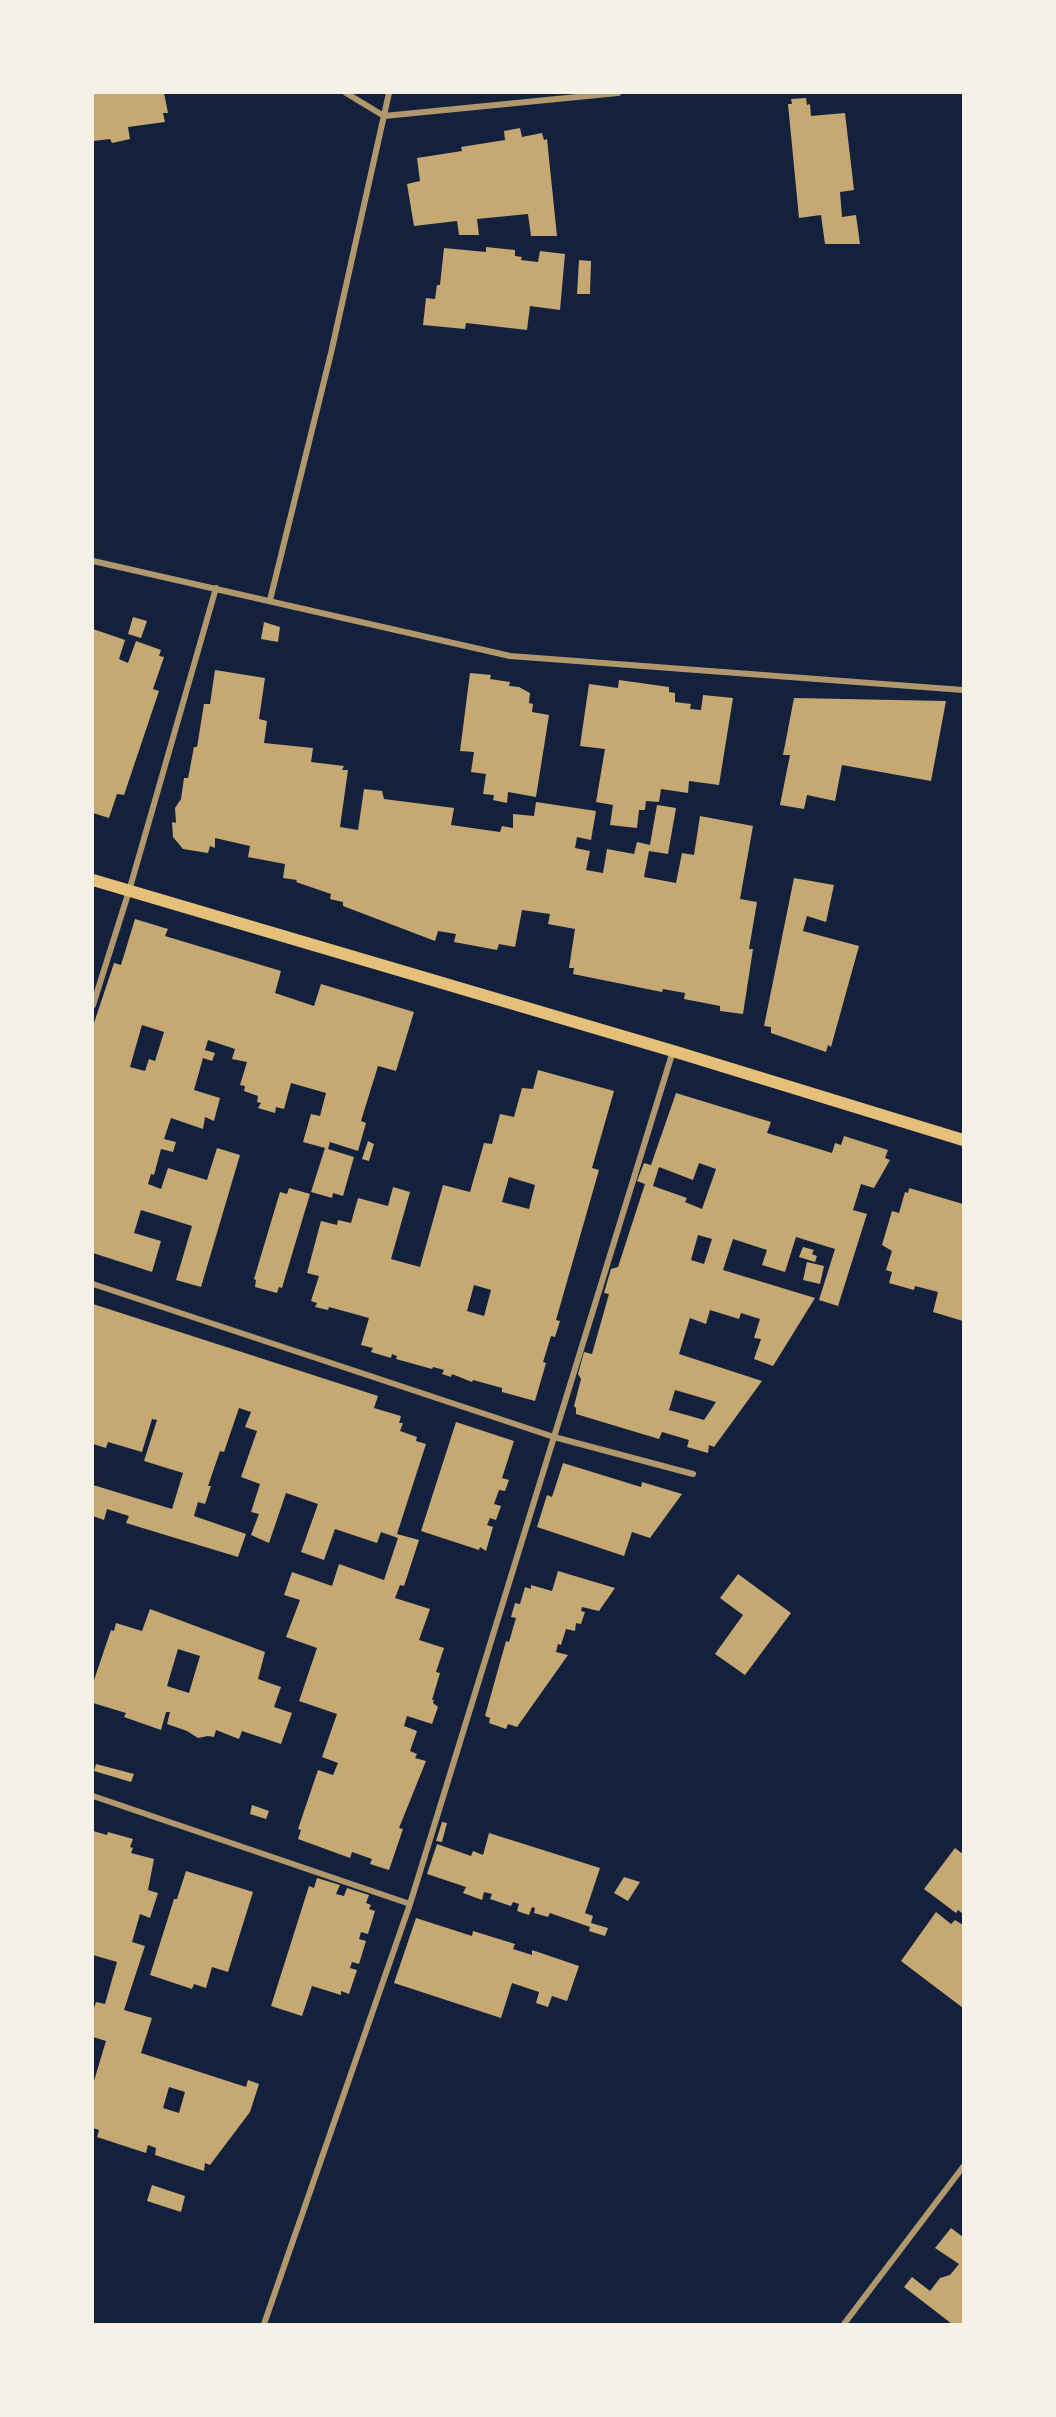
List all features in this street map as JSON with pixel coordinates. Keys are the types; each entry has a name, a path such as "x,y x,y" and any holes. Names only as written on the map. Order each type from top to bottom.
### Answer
{"main road":[{"path":"93,880 673,1051 963,1140"}],"street":[{"path":"346,93 384,116 618,93"},
{"path":"270,600 331,353 389,93"},
{"path":"93,561 510,656 963,690"},
{"path":"93,1005 129,891 216,588"},
{"path":"264,2324 410,1904 673,1051"},
{"path":"93,1284 554,1437 693,1474"},
{"path":"93,1796 410,1904"},
{"path":"844,2324 963,2167"}],"building":[{"path":"93,93 164,93 168,113 163,113 165,122 128,127 130,139 112,143 110,139 93,141"},
{"path":"806,98 807,105 810,104 811,116 845,113 854,190 840,192 842,217 856,215 860,244 825,244 821,215 799,218 788,104 792,104 791,99"},
{"path":"520,128 522,137 542,133 544,140 547,139 557,236 531,236 528,214 477,219 479,235 459,235 457,221 414,226 407,184 420,181 417,158 462,151 461,147 505,140 504,131"},
{"path":"486,247 515,250 515,256 522,257 521,260 538,262 540,251 565,254 560,310 530,306 527,330 466,323 465,329 423,325 426,298 435,299 437,285 440,285 444,248 486,252"},
{"path":"579,260 591,261 590,294 577,294"},
{"path":"133,617 147,621 141,638 128,634"},
{"path":"264,622 280,627 278,642 261,639"},
{"path":"93,629 125,640 119,659 128,663 136,641 161,650 159,656 164,657 153,689 159,691 124,795 117,794 109,818 93,813"},
{"path":"215,670 265,678 259,719 267,721 264,743 313,748 311,762 344,766 342,770 348,770 340,827 358,830 364,789 382,791 384,799 454,808 451,825 500,832 502,826 513,828 513,814 534,816 536,802 596,811 591,840 577,837 575,848 590,851 586,870 603,873 607,849 634,854 637,842 650,845 657,805 676,808 668,854 649,851 644,877 676,883 682,853 694,855 700,816 753,826 740,899 757,902 749,949 753,949 743,1014 720,1011 720,1006 684,999 685,993 663,989 662,992 573,974 574,968 569,968 575,929 548,924 550,914 522,910 515,947 499,944 497,950 454,942 456,934 438,931 435,941 343,906 343,902 330,899 331,894 296,882 297,880 283,878 285,864 248,857 250,846 215,838 215,848 210,846 208,853 183,849 173,837 172,822 176,823 175,808 181,799 184,778 188,778 194,747 197,747 204,704 210,704"},
{"path":"470,673 491,675 490,679 510,682 509,686 519,687 530,693 529,703 533,704 532,712 549,715 536,797 508,792 507,803 493,800 494,795 483,794 486,774 471,772 474,752 460,751"},
{"path":"619,680 669,687 669,692 675,693 675,702 691,704 690,709 701,710 703,695 733,698 719,785 689,781 688,793 661,789 659,802 646,801 645,810 639,810 637,828 610,825 613,805 596,802 605,749 580,746 589,684 618,688"},
{"path":"794,698 946,701 931,781 842,765 835,801 807,795 804,809 780,805 790,755 783,755"},
{"path":"794,878 834,885 826,922 807,916 803,931 859,946 831,1047 828,1045 826,1052 771,1033 771,1027 764,1026"},
{"path":"135,919 168,929 165,936 281,971 275,993 314,1006 321,984 414,1012 396,1071 378,1066 361,1121 366,1123 358,1151 330,1142 328,1149 354,1157 343,1196 333,1193 332,1198 311,1192 325,1148 303,1142 311,1114 320,1116 326,1093 291,1083 284,1109 276,1107 275,1113 258,1108 261,1103 257,1102 258,1096 244,1091 245,1086 240,1085 247,1062 232,1059 235,1049 208,1040 205,1050 215,1053 212,1061 203,1058 194,1090 220,1098 214,1121 205,1117 203,1129 171,1118 164,1139 176,1142 173,1152 161,1149 154,1175 151,1174 148,1184 161,1189 168,1168 207,1180 217,1148 240,1155 201,1287 176,1280 192,1226 141,1210 134,1233 161,1241 152,1272 93,1253 93,1026 114,963 121,965","holes":["142,1025 164,1032 155,1061 149,1059 145,1071 130,1067"]},
{"path":"538,1070 614,1091 592,1168 599,1170 556,1320 560,1321 555,1337 551,1336 535,1401 502,1392 502,1388 473,1380 472,1382 452,1374 451,1377 442,1374 444,1370 396,1359 397,1356 392,1354 391,1358 371,1352 373,1348 361,1345 369,1318 329,1307 328,1310 315,1307 317,1303 311,1301 319,1276 307,1273 321,1221 337,1225 338,1220 351,1223 358,1198 388,1206 393,1187 410,1192 391,1259 420,1267 443,1185 470,1192 484,1143 492,1144 500,1114 514,1117 522,1088 533,1089","holes":["509,1177 535,1185 529,1209 502,1202","474,1285 491,1290 484,1316 467,1311"]},
{"path":"676,1093 771,1122 767,1133 832,1153 835,1143 841,1145 844,1136 888,1150 885,1158 890,1160 874,1188 861,1184 853,1210 867,1214 838,1306 819,1300 835,1249 796,1237 785,1272 762,1265 767,1250 733,1239 723,1270 815,1298 773,1366 754,1359 761,1339 754,1338 760,1319 741,1313 739,1319 710,1310 706,1324 690,1318 679,1354 762,1381 714,1447 709,1445 708,1453 687,1447 689,1440 662,1432 659,1439 576,1414 574,1406 581,1379 578,1374 584,1352 592,1354 609,1294 604,1293 611,1269 618,1267 645,1184 637,1181 644,1163 651,1165","holes":["699,1163 716,1169 702,1209 685,1202 687,1198 653,1186 659,1167 693,1180","698,1235 712,1239 704,1264 691,1260","675,1390 716,1402 704,1420 669,1410"]},
{"path":"368,1141 374,1144 369,1161 362,1159"},
{"path":"289,1188 310,1194 282,1288 279,1287 277,1293 255,1287 256,1280 254,1279 280,1192 287,1194"},
{"path":"909,1188 963,1204 963,1321 933,1312 938,1292 915,1286 914,1290 889,1283 892,1272 886,1270 892,1251 882,1245 892,1211 899,1213 905,1192 908,1193"},
{"path":"803,1247 814,1250 812,1254 817,1256 815,1262 799,1257"},
{"path":"807,1262 824,1266 820,1284 803,1280"},
{"path":"93,1304 378,1396 374,1408 401,1416 399,1423 403,1423 400,1431 417,1437 416,1441 426,1444 397,1534 419,1540 404,1586 400,1585 395,1598 430,1609 419,1640 444,1648 436,1672 440,1673 432,1700 438,1707 432,1724 407,1716 404,1726 417,1731 410,1751 417,1754 415,1758 426,1761 399,1828 403,1829 389,1870 370,1864 372,1859 352,1852 350,1858 298,1839 301,1830 298,1829 318,1770 333,1775 338,1763 322,1757 337,1714 299,1701 317,1648 286,1637 300,1600 284,1595 292,1572 332,1586 339,1564 384,1580 398,1538 381,1532 377,1543 335,1529 324,1560 301,1552 318,1504 286,1493 269,1543 251,1535 259,1514 251,1512 260,1484 241,1477 257,1431 245,1427 251,1412 239,1408 224,1452 220,1451 208,1486 211,1486 205,1504 198,1502 194,1516 246,1534 238,1557 126,1523 129,1516 107,1509 104,1520 93,1516 93,1485 172,1509 183,1473 144,1461 157,1420 152,1419 142,1452 108,1442 106,1448 93,1444"},
{"path":"456,1422 514,1441 502,1478 509,1480 505,1491 499,1490 494,1504 501,1506 496,1520 490,1518 487,1525 493,1527 486,1551 480,1547 479,1550 421,1531"},
{"path":"563,1463 641,1487 642,1482 682,1494 650,1538 632,1532 624,1556 537,1527 547,1495 552,1497"},
{"path":"558,1571 615,1588 599,1611 582,1607 581,1611 585,1612 581,1624 576,1623 575,1631 566,1629 556,1652 568,1655 517,1727 508,1724 506,1729 489,1723 490,1718 485,1716 506,1641 509,1642 516,1618 511,1617 515,1603 520,1604 525,1587 531,1589 531,1585 552,1591"},
{"path":"738,1574 791,1613 745,1675 715,1654 743,1615 720,1598"},
{"path":"150,1609 265,1652 258,1679 281,1687 274,1707 292,1713 281,1744 242,1731 239,1739 216,1730 214,1737 198,1738 187,1731 167,1724 170,1712 166,1712 161,1730 124,1717 126,1713 93,1703 93,1683 111,1630 114,1631 116,1623 142,1631","holes":["178,1649 200,1656 189,1693 167,1686"]},
{"path":"96,1764 134,1774 131,1782 94,1771"},
{"path":"252,1805 269,1811 266,1819 250,1814"},
{"path":"442,1822 447,1823 442,1842 436,1841"},
{"path":"93,1831 107,1835 108,1832 133,1839 130,1847 133,1848 131,1853 154,1859 148,1890 158,1893 150,1918 140,1914 132,1942 145,1946 124,2010 152,2018 141,2053 246,2087 248,2080 259,2084 250,2112 210,2165 205,2163 204,2171 155,2155 156,2148 148,2145 146,2153 97,2137 99,2130 93,2128 93,2084 106,2041 93,2037 93,2011 96,2002 105,2004 117,1962 93,1955","holes":["169,2087 185,2092 179,2113 163,2108"]},
{"path":"489,1833 600,1868 585,1913 593,1916 591,1923 608,1928 605,1936 589,1931 590,1927 550,1913 548,1917 534,1913 535,1908 532,1907 529,1915 517,1911 519,1904 513,1902 511,1906 490,1899 492,1894 484,1892 482,1900 463,1893 466,1887 427,1874 437,1844 471,1856 473,1851 483,1855"},
{"path":"955,1848 963,1854 963,1914 958,1910 956,1913 924,1889"},
{"path":"186,1871 253,1892 228,1972 212,1967 206,1988 194,1984 192,1989 150,1975 174,1899 177,1899"},
{"path":"624,1877 640,1882 628,1901 614,1893"},
{"path":"317,1878 340,1885 336,1894 344,1896 347,1888 369,1895 366,1903 371,1905 369,1909 375,1911 368,1934 361,1932 359,1939 366,1941 359,1964 352,1962 350,1968 357,1970 349,1994 341,1991 341,1995 312,1986 302,2016 271,2006 309,1886 314,1888"},
{"path":"936,1912 951,1924 955,1920 963,1925 963,2008 901,1961"},
{"path":"416,1918 472,1936 473,1931 515,1944 513,1949 532,1955 532,1950 579,1966 567,2001 552,1996 548,2007 536,2003 539,1992 512,1983 501,2018 394,1983"},
{"path":"152,2185 185,2196 181,2212 147,2201"},
{"path":"951,2228 963,2237 963,2324 952,2324 904,2287 912,2277 930,2291 940,2278 950,2275 959,2264 935,2248"}]}
